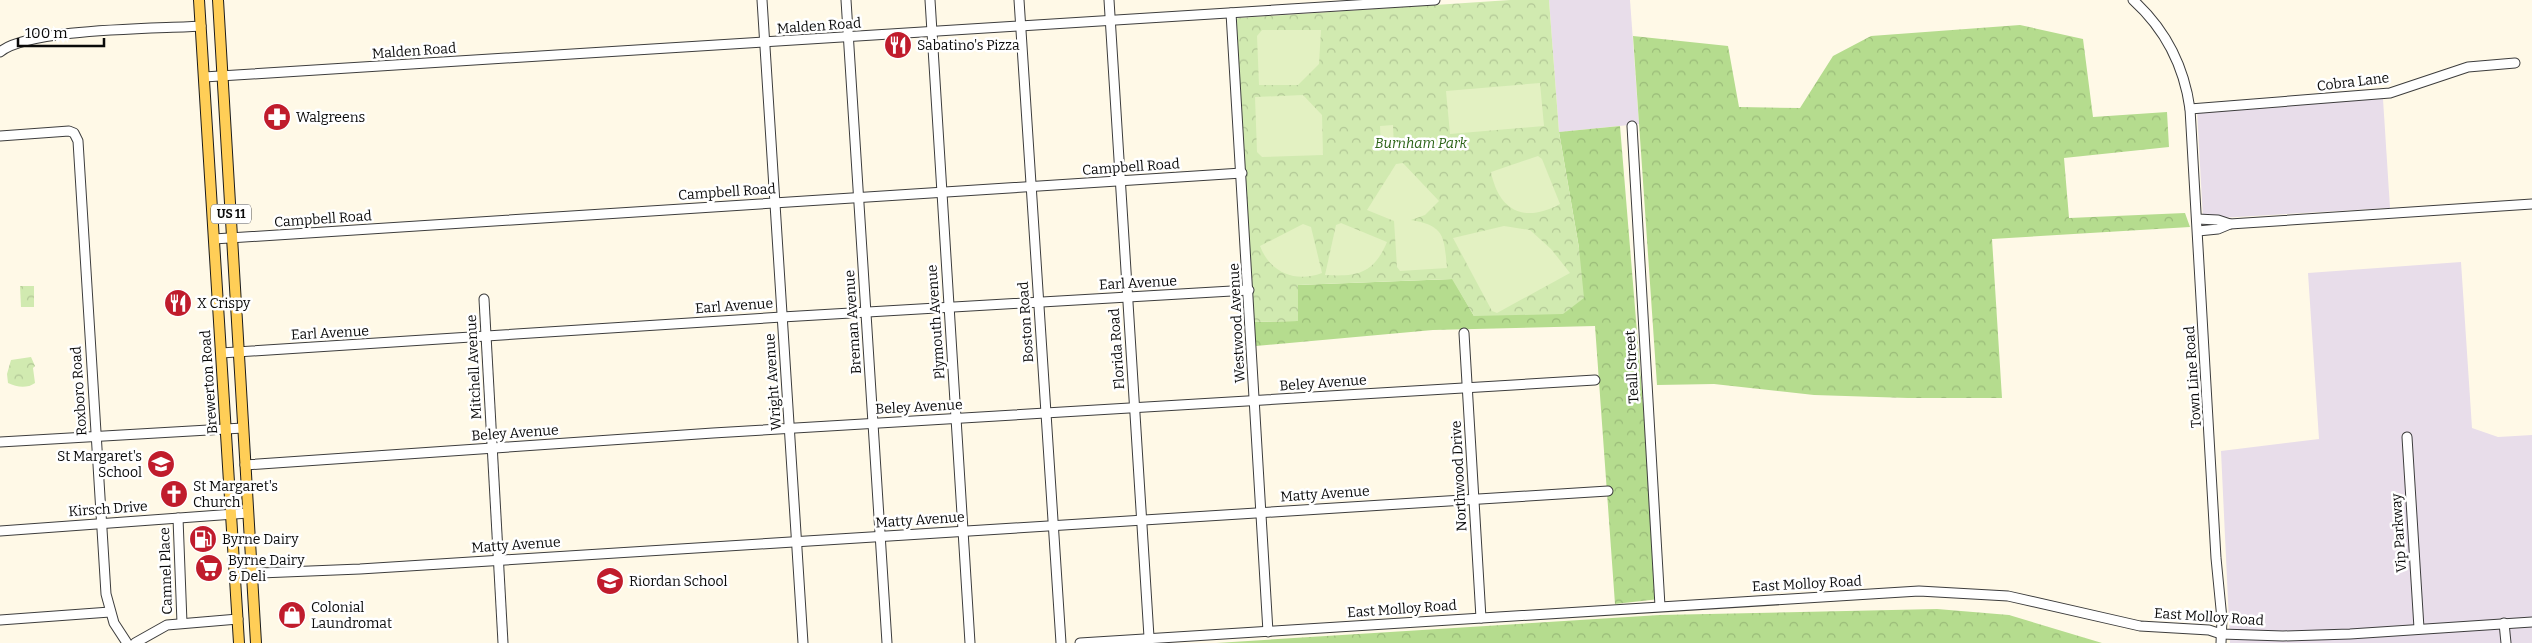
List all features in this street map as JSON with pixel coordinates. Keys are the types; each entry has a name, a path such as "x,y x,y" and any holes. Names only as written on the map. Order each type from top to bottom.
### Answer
{"main road":[{"name":"Brewerton Road","path":"199,0 239,643"},
{"name":"US 11","path":"218,0 256,643"}],"street":[{"name":"Wright Avenue","path":"762,0 803,643"},
{"name":"Breman Avenue","path":"846,0 887,643"},
{"name":"Plymouth Avenue","path":"930,0 970,643"},
{"name":"Boston Road","path":"1019,0 1061,643"},
{"name":"Florida Road","path":"1109,0 1142,520 1143,640"},
{"name":"Malden Road","path":"204,77 1435,0"},
{"path":"2132,0 2155,22 2178,62 2190,109"},
{"name":"Westwood Avenue","path":"1231,13 1268,632"},
{"path":"0,52 11,45 42,36 201,26"},
{"name":"Cobra Lane","path":"2190,109 2390,93 2468,67 2515,63"},
{"name":"Town Line Road","path":"2190,109 2221,638"},
{"name":"Teall Street","path":"1632,126 1660,606"},
{"name":"Roxboro Road","path":"0,136 69,131 74,133 78,141 96,437 110,612 126,643"},
{"name":"Campbell Road","path":"214,239 1242,173"},
{"path":"2198,231 2218,229 2230,224 2532,204"},
{"path":"2197,219 2218,220 2230,224"},
{"name":"Earl Avenue","path":"221,353 782,317 1249,290"},
{"name":"Mitchell Avenue","path":"484,299 502,643"},
{"name":"Northwood Drive","path":"1464,333 1481,618"},
{"name":"Beley Avenue","path":"245,465 789,429 1595,380"},
{"path":"0,442 243,428"},
{"name":"Vip Parkway","path":"2407,437 2419,628"},
{"name":"Matty Avenue","path":"235,574 498,560 1608,491"},
{"name":"Kirsch Drive","path":"0,531 248,513"},
{"name":"Camnel Place","path":"178,518 182,623"},
{"name":"East Molloy Road","path":"1080,643 1919,591 1956,591 2017,598 2140,626 2209,630 2221,638 2283,640 2419,628 2532,622"},
{"path":"0,620 110,612"},
{"path":"135,643 159,628 182,623 238,619"},
{"path":"2504,623 2506,643"}],"shaded area":[{"path":"1549,0 1630,0 1639,124 1559,132"},
{"path":"2383,99 2390,208 2203,219 2197,110"},
{"path":"2461,262 2472,428 2498,437 2532,435 2532,643 2230,643 2221,451 2319,439 2308,273"}],"green space":[{"name":"Burnham Park","path":"1510,0 1549,0 1559,132 1579,248 1584,298 1563,314 1474,316 1452,279 1298,285 1298,321 1253,322 1235,20 1238,18"},
{"path":"2020,25 2083,39 2093,117 2167,112 2169,147 2064,158 2069,218 2185,213 2190,227 1992,239 2002,398 1814,395 1714,384 1657,385 1633,36 1728,46 1739,107 1800,108 1833,56 1871,36"},
{"path":"1262,30 1321,30 1319,64 1298,85 1259,85 1257,36"},
{"path":"1540,83 1544,126 1450,134 1446,91"},
{"path":"1303,95 1322,115 1323,155 1262,157 1257,152 1255,97"},
{"path":"1393,125 1394,148 1381,148 1380,126"},
{"path":"1620,126 1659,599 1615,604 1595,326 1433,330 1256,346 1253,322 1298,321 1297,285 1453,279 1474,316 1579,248 1559,132"},
{"path":"1538,156 1542,159 1560,204 1536,213 1525,213 1515,210 1500,197 1491,172"},
{"path":"1403,163 1439,201 1425,215 1411,220 1431,226 1441,234 1445,248 1447,268 1400,271 1397,267 1394,221 1367,210 1396,164"},
{"path":"1341,223 1387,242 1376,261 1364,271 1347,275 1325,275 1336,225"},
{"path":"1303,224 1311,227 1322,273 1303,277 1294,276 1277,269 1264,255 1260,246"},
{"path":"1504,226 1530,230 1551,249 1570,273 1497,313 1492,311 1453,238"},
{"path":"20,286 34,286 34,307 21,307"},
{"path":"31,357 35,366 33,368 35,383 22,387 8,383 7,374 11,360"},
{"path":"1937,609 2009,615 2102,643 1216,643 1660,615"}],"place":[{"name":"Sabatino's Pizza","path":"898,45"},
{"name":"Walgreens","path":"277,117"},
{"name":"X Crispy","path":"178,303"},
{"name":"St Margaret's School","path":"161,464"},
{"name":"St Margaret's Church","path":"174,494"},
{"name":"Byrne Dairy","path":"203,539"},
{"name":"Byrne Dairy & Deli","path":"209,568"},
{"name":"Riordan School","path":"610,581"},
{"name":"Colonial Laundromat","path":"292,615"}]}
